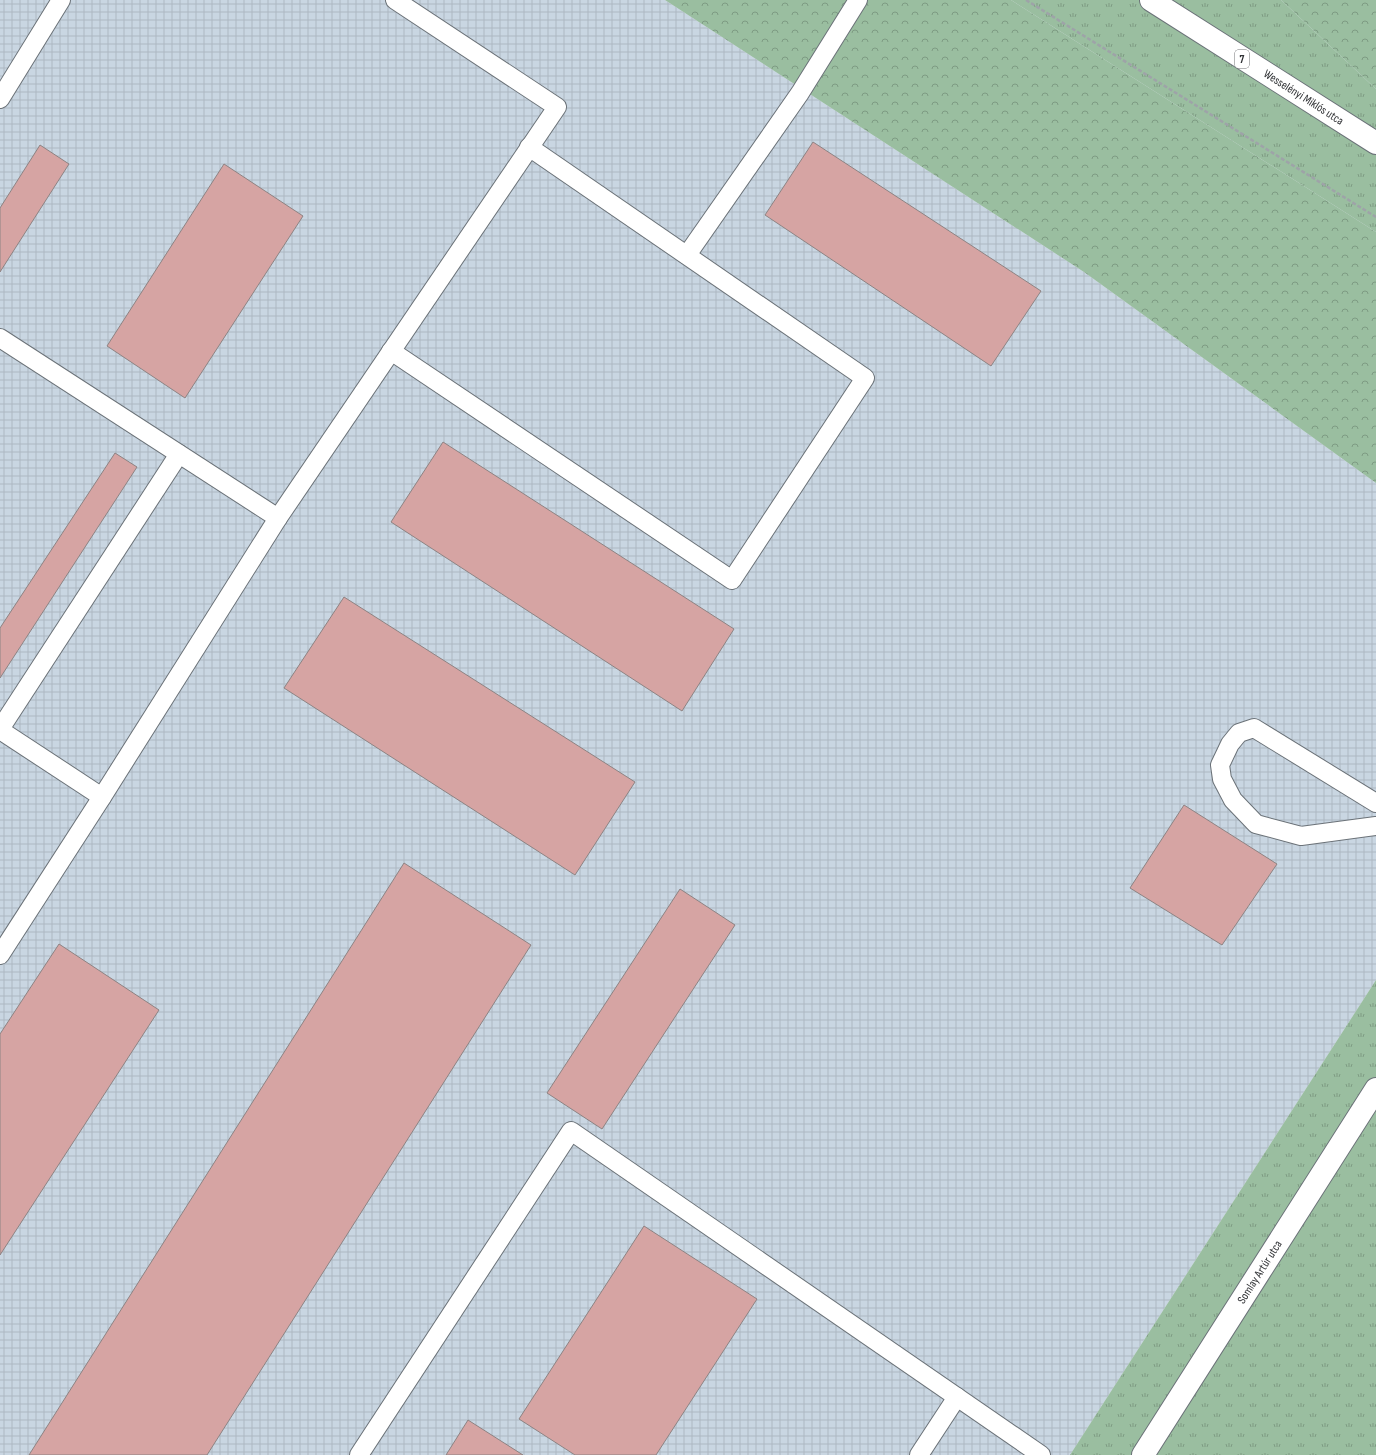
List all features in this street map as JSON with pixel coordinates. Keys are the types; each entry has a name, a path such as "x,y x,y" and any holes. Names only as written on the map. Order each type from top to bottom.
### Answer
{"main road":[{"name":"Wesselényi Miklós utca","path":"1151,0 1376,143"},
{"name":"Somlay Artúr utca","path":"1143,1455 1376,1089"}],"lane":[{"path":"0,98 61,0"},
{"path":"0,955 102,797 278,518 556,107 395,0"},
{"path":"687,255 800,93 858,0"},
{"path":"391,351 732,580 865,378 529,147"},
{"path":"0,338 278,518"},
{"path":"102,797 0,730 179,454"},
{"path":"1376,803 1254,728 1239,733 1230,744 1220,765 1222,779 1233,800 1256,824 1302,836 1376,826"},
{"path":"359,1455 571,1131 1041,1455"},
{"path":"919,1455 957,1397"}],"path":[{"path":"1026,0 1376,218"}],"shaded area":[{"path":"0,0 665,0 1084,272 1376,483 1376,980 1070,1455 0,1455"}],"green space":[{"path":"665,0 1011,0 1376,232 1376,483 1084,272"},
{"path":"1011,0 1281,0 1376,89 1376,232"},
{"path":"1281,0 1376,0 1376,89"},
{"path":"1376,980 1376,1455 1070,1455"}],"building":[{"path":"813,142 1041,291 991,366 765,215"},
{"path":"40,145 69,164 0,272 0,208"},
{"path":"224,164 303,216 185,398 107,346"},
{"path":"443,442 734,629 682,711 391,522"},
{"path":"115,453 137,467 0,678 0,628"},
{"path":"344,597 635,782 575,875 284,688"},
{"path":"1184,805 1277,864 1222,945 1130,888"},
{"path":"404,863 531,945 207,1455 29,1455"},
{"path":"680,889 735,925 602,1129 547,1093"},
{"path":"59,944 159,1010 0,1255 0,1034"},
{"path":"644,1226 757,1299 656,1455 575,1455 519,1419"},
{"path":"468,1420 523,1455 446,1455"}]}
